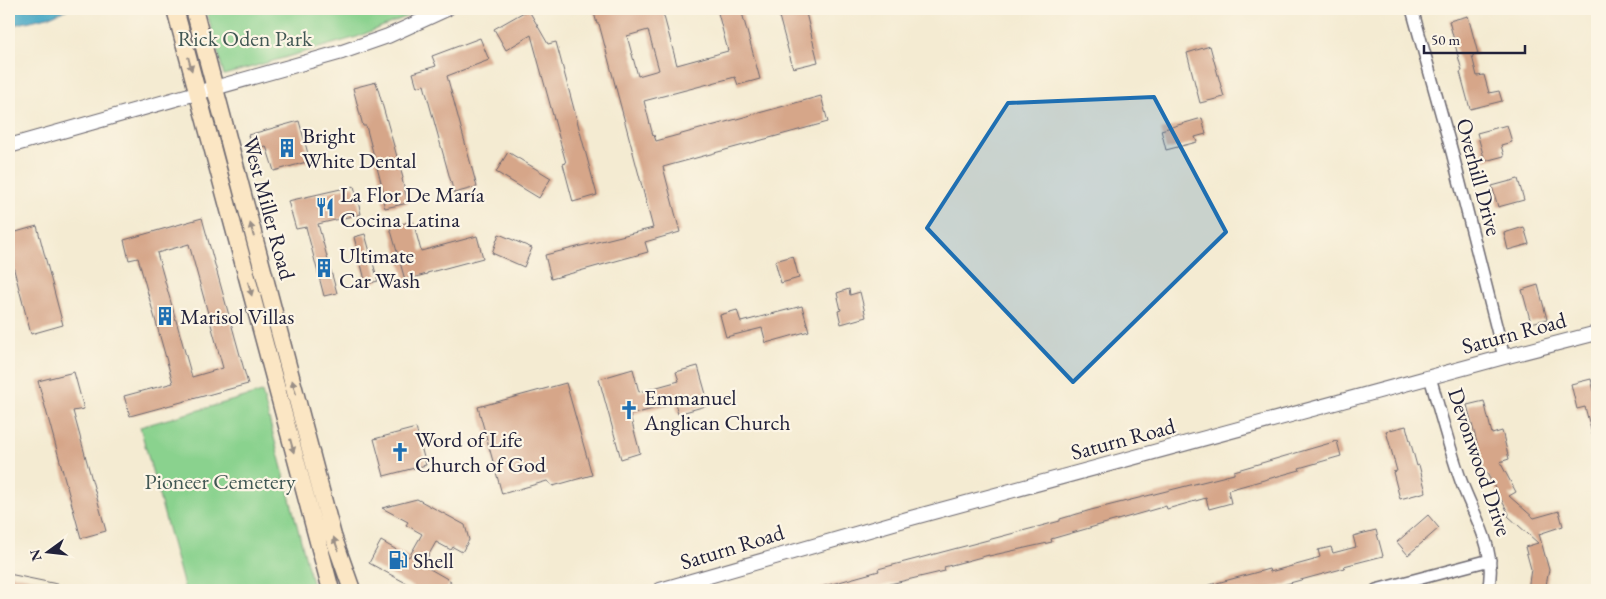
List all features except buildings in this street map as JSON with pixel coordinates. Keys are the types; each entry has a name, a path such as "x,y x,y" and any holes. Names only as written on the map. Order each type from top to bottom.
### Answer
{"main road":[{"name":"West Miller Road","path":"194,9 333,536 352,590"},
{"name":"West Miller Road","path":"176,13 331,590"}],"street":[{"path":"9,146 342,52 388,36 448,9"},
{"name":"Overhill Drive","path":"1412,9 1452,152 1504,357"},
{"name":"Saturn Road","path":"660,590 690,586 883,526 1597,333"},
{"name":"Devonwood Drive","path":"1430,377 1461,481 1485,536 1490,560 1488,590"},
{"path":"1376,590 1490,560"}],"highlighted area":[{"path":"1154,97 1226,232 1073,382 927,228 1008,103"}],"green space":[{"name":"Rick Oden Park","path":"206,9 425,9 357,37 224,75"},
{"name":"Pioneer Cemetery","path":"262,392 314,590 185,590 140,427"}],"water":[{"path":"9,9 68,9 52,16 9,26"}],"place":[{"name":"Bright White Dental","path":"287,148"},
{"name":"La Flor De María Cocina Latina","path":"325,207"},
{"name":"Ultimate Car Wash","path":"324,268"},
{"name":"Marisol Villas","path":"165,316"},
{"name":"Emmanuel Anglican Church","path":"629,410"},
{"name":"Word of Life Church of God","path":"400,452"},
{"name":"Shell","path":"398,560"}]}
